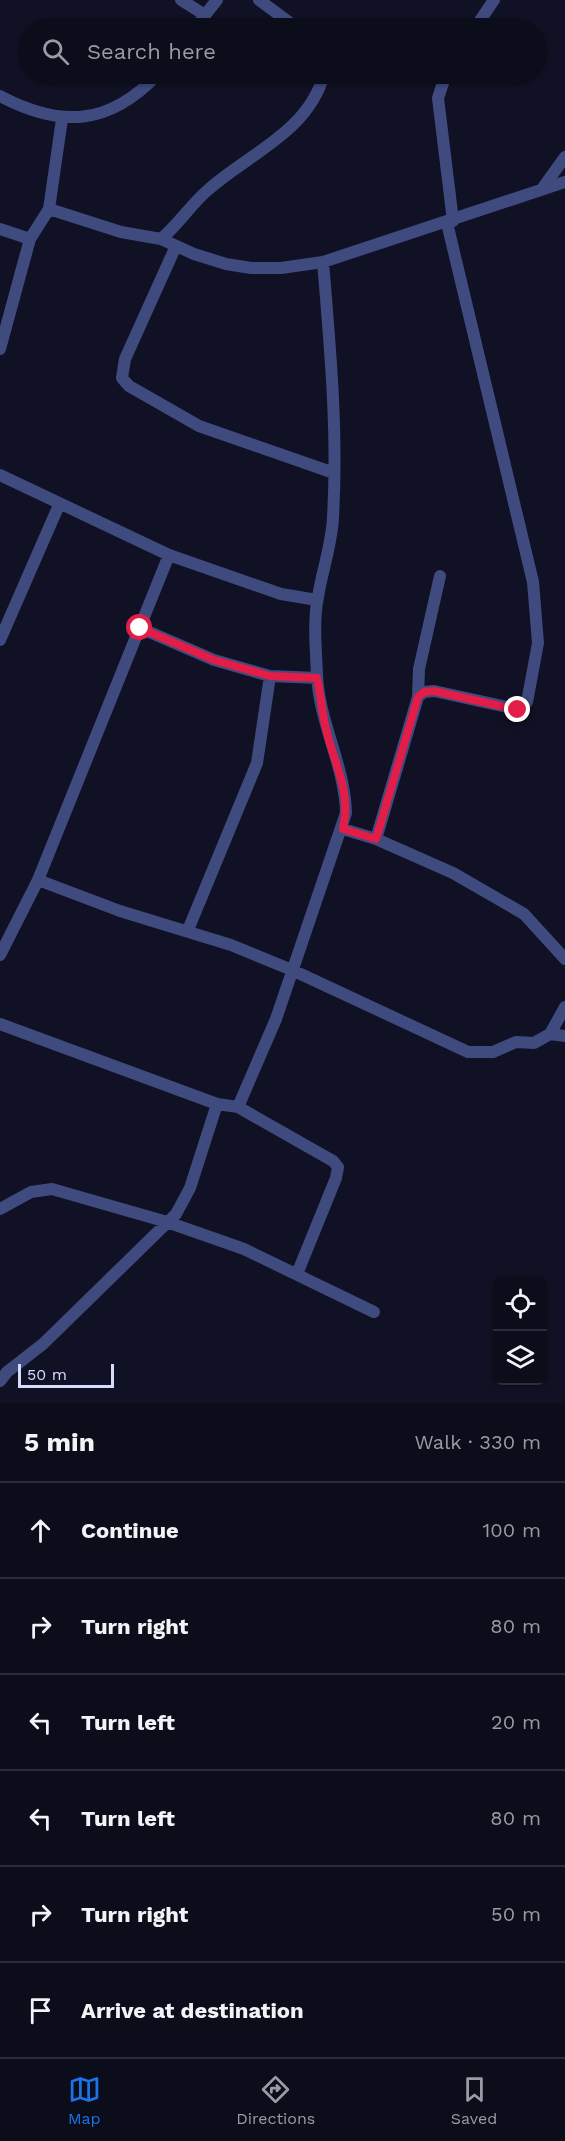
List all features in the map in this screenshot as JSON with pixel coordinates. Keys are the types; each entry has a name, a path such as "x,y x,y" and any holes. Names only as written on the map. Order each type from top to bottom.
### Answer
{"street":[{"path":"181,0 205,15"},
{"path":"203,18 217,0"},
{"path":"259,0 283,18"},
{"path":"482,18 494,0"},
{"path":"0,96 25,109 62,119 92,115 112,108 131,98 147,84"},
{"path":"161,239 177,225 205,192 229,171 279,138 304,113 321,84"},
{"path":"418,697 424,692 434,691 521,710 527,702 538,643 533,582 450,222 438,98 443,84"},
{"path":"0,349 30,239 49,209 62,119"},
{"path":"542,189 565,157"},
{"path":"49,209 121,232 161,239 226,264 251,268 281,267 323,262 450,222 565,182"},
{"path":"0,229 30,239"},
{"path":"176,246 125,359 122,378 129,386 199,426 334,473"},
{"path":"238,1107 276,1018 343,829 346,813 345,792 327,732 317,678 317,600 333,520 335,418 323,262"},
{"path":"0,475 59,505 169,555 281,594 317,600"},
{"path":"0,640 59,505"},
{"path":"0,955 38,880 169,555"},
{"path":"376,839 418,697 419,669 441,576"},
{"path":"140,628 214,660 270,676 317,678"},
{"path":"188,930 257,763 270,676"},
{"path":"343,829 376,839 453,873 524,914 565,958"},
{"path":"38,880 120,911 188,930 292,970 468,1052 493,1052 516,1042 534,1043 550,1034 565,1006"},
{"path":"0,1024 217,1104 238,1107 333,1161 338,1167 336,1178 297,1274"},
{"path":"550,1034 565,1036"},
{"path":"0,1382 6,1372 43,1344 167,1222 184,1202 217,1104"},
{"path":"0,1209 31,1192 52,1189 167,1222 244,1249 374,1312"}],"route":[{"path":"140,628 214,660 270,676 317,678 327,732 345,792 346,813 343,829 376,839 418,697 424,692 434,691 518,710"}]}
